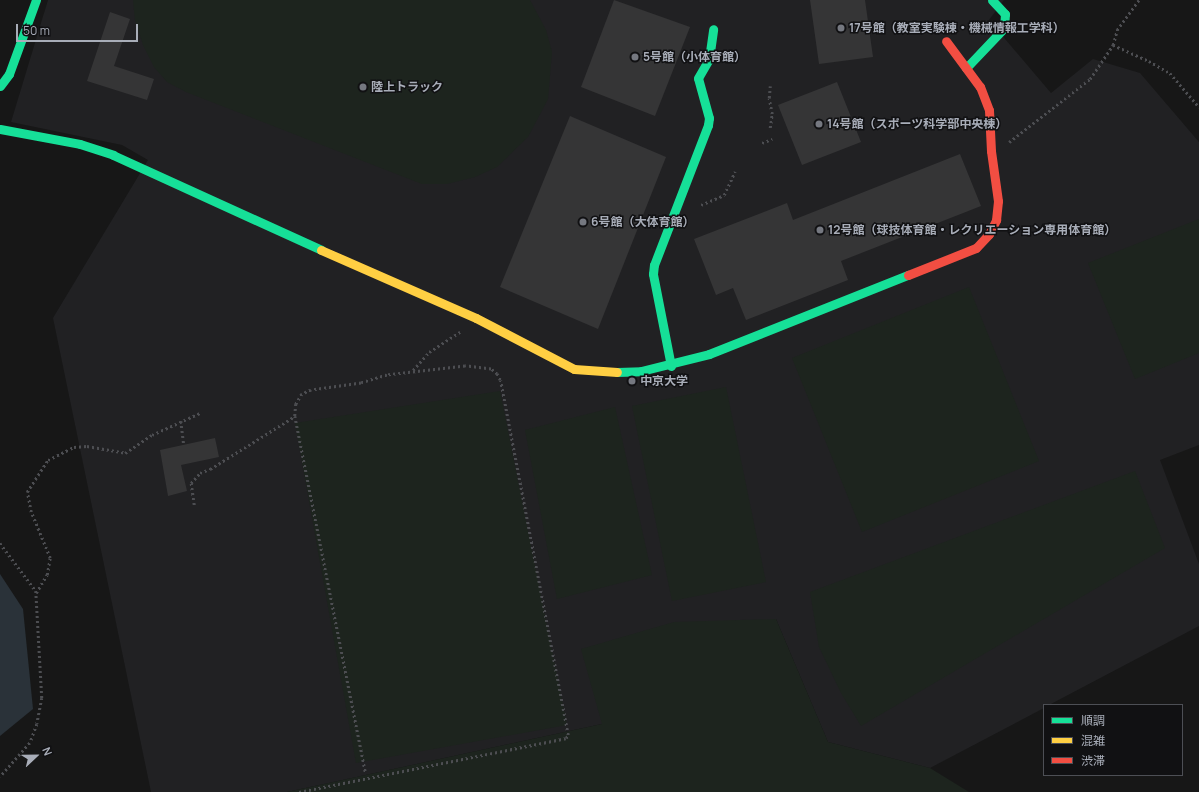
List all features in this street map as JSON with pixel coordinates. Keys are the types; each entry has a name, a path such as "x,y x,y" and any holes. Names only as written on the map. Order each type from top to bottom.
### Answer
{"street":[{"path":"0,86 14,62 36,0"},
{"path":"966,68 1004,28 1005,14 992,0"},
{"path":"671,366 653,274 654,265 708,125 709,118 698,88 698,78 709,59 713,28"},
{"path":"0,129 80,144 113,155 183,190 476,318 574,369 604,373 641,371 671,366 717,351 976,248 989,234 996,220 998,201 991,151 989,110 980,87 946,41"}],"path":[{"path":"991,151 1007,144 1090,79 1113,46 1117,30 1139,0"},
{"path":"1113,46 1149,61 1170,73 1199,107"},
{"path":"770,86 769,98 772,114 770,128"},
{"path":"762,143 772,139"},
{"path":"700,205 724,195 735,171"},
{"path":"413,370 429,352 466,329 476,318"},
{"path":"299,792 566,738 568,735 569,728 497,374 481,366 413,370 355,384 311,390 302,394 296,404 295,416 366,773"},
{"path":"36,593 47,575 50,558 31,512 28,492 44,465 60,452 74,447 95,447 125,453 181,421 200,412"},
{"path":"194,505 191,483 200,473 210,469 295,416"},
{"path":"181,421 184,444"},
{"path":"0,543 32,582 36,593 42,698 37,724 30,743 0,777"}],"shaded area":[{"name":"中京大学","path":"48,0 1004,0 989,20 1051,93 1093,59 1140,73 1199,142 1199,445 1160,460 1199,564 1199,626 1051,704 1043,704 1043,709 930,768 828,742 776,619 602,724 287,792 151,792 53,318 148,160 122,145 11,122"},
{"name":"陸上トラック","path":"133,0 530,0 546,30 552,52 548,99 528,137 497,167 475,177 447,184 422,184 186,92 167,82 154,67 143,45 135,20"},
{"path":"1199,219 1199,353 1135,379 1088,263"},
{"path":"969,287 1039,461 862,532 792,358"},
{"path":"726,387 766,582 672,601 632,406"},
{"path":"500,391 567,725 356,763 295,423"},
{"path":"615,407 652,575 557,599 525,430"},
{"path":"1135,471 1165,548 861,726 841,693 819,647 810,592"},
{"path":"0,574 23,609 33,709 0,736"},
{"path":"776,619 828,742 930,768 969,792 287,792 602,724 581,649 674,622"}],"building":[{"name":"5号館（小体育館）","path":"614,0 690,27 655,116 581,87"},
{"name":"17号館（教室実験棟・機械情報工学科）","path":"810,0 865,0 873,57 819,64"},
{"path":"110,12 130,19 114,66 154,79 147,100 87,81"},
{"name":"14号館（スポーツ科学部中央棟）","path":"837,82 861,142 802,165 778,105"},
{"name":"6号館（大体育館）","path":"570,116 666,157 598,329 500,287"},
{"name":"12号館（球技体育館・レクリエーション専用体育館）","path":"960,154 981,206 841,261 848,280 746,320 733,288 716,295 694,239 787,203 793,220"},
{"path":"215,438 219,457 181,465 187,491 168,496 160,450"}],"traffic: fast":[{"path":"0,86 9,74 36,0"},
{"path":"966,68 1004,28 1005,14 992,0"},
{"path":"671,366 653,274 654,265 708,125 709,118 698,78 709,59 713,29"},
{"path":"0,129 80,144 113,155 321,250"},
{"path":"617,372 641,371 709,354 908,275"}],"traffic: slow":[{"path":"321,250 476,318 574,369 617,372"}],"traffic: jam":[{"path":"908,275 976,248 989,234 996,220 998,201 991,151 989,110 980,87 946,41"}],"place":[{"name":"17号館（教室実験棟・機械情報工学科）","path":"841,28"},
{"name":"5号館（小体育館）","path":"635,57"},
{"name":"陸上トラック","path":"363,87"},
{"name":"14号館（スポーツ科学部中央棟）","path":"819,124"},
{"name":"6号館（大体育館）","path":"583,222"},
{"name":"12号館（球技体育館・レクリエーション専用体育館）","path":"820,230"},
{"name":"中京大学","path":"632,381"}]}
